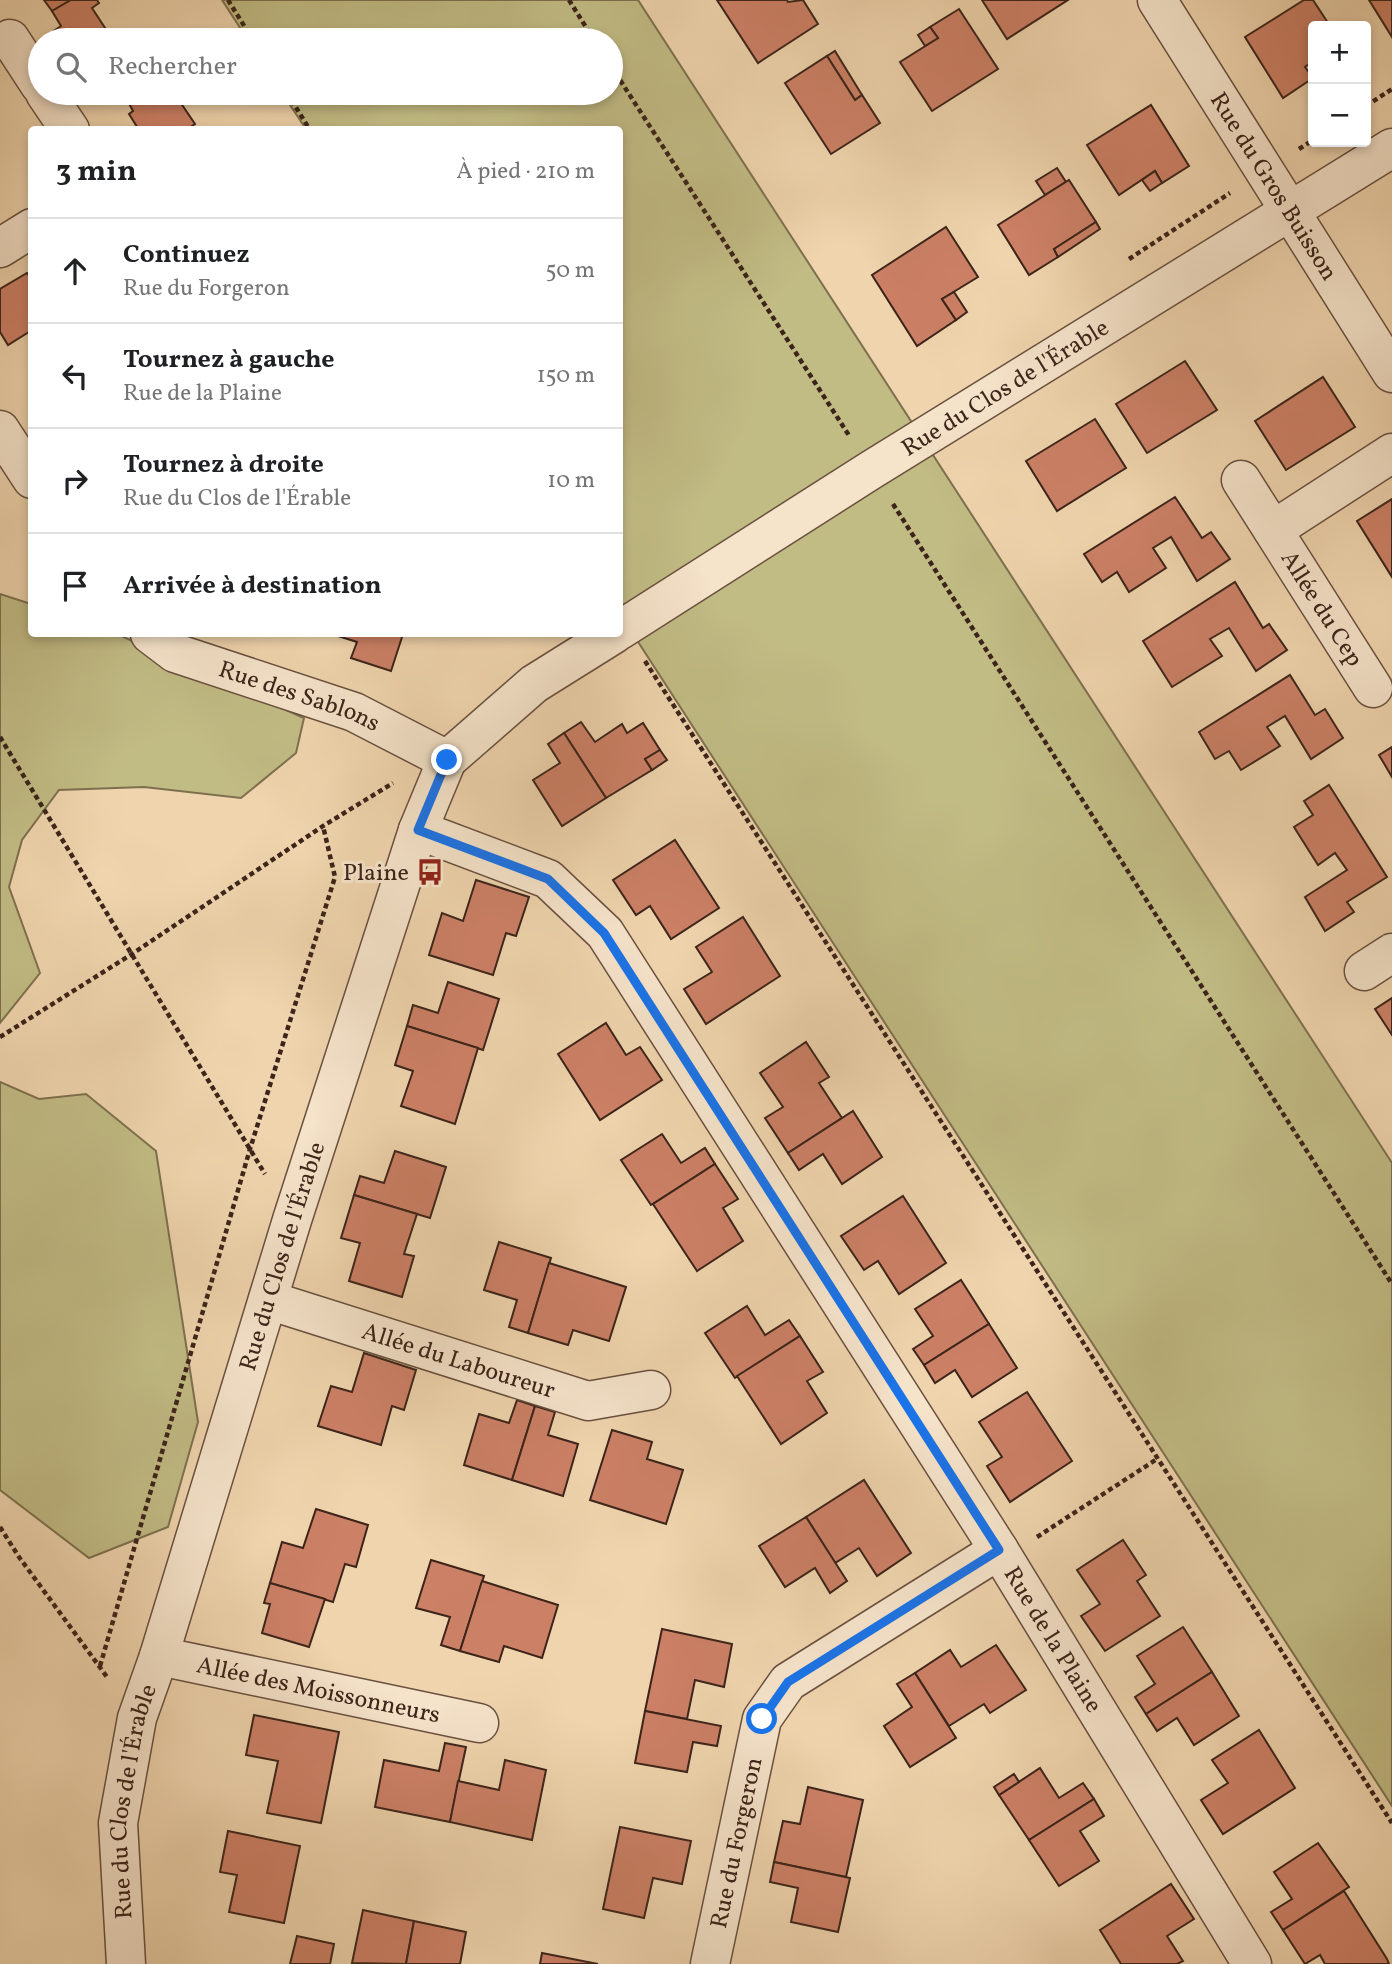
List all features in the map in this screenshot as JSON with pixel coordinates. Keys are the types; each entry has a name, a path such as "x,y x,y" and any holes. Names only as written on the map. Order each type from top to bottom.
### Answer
{"street":[{"name":"Rue du Gros Buisson","path":"1157,0 1392,373"},
{"path":"10,39 28,67"},
{"path":"54,105 67,126"},
{"name":"Rue du Clos de l'Érable","path":"623,627 1392,148"},
{"path":"0,248 28,230"},
{"path":"0,429 28,473"},
{"name":"Allée du Cep","path":"1273,530 1392,453"},
{"name":"Allée du Cep","path":"1241,480 1373,688"},
{"name":"Rue des Sablons","path":"154,637 176,653 354,712 434,753"},
{"name":"Rue du Clos de l'Érable","path":"126,1964 118,1823 137,1718 159,1656 292,1220 418,830 434,753 608,637"},
{"name":"Rue de la Plaine","path":"418,830 548,879 604,933 1001,1555 1252,1964"},
{"name":"Allée du Laboureur","path":"268,1300 588,1401 650,1391"},
{"name":"Rue du Forgeron","path":"710,1964 762,1719 788,1682 1001,1555"},
{"name":"Allée des Moissonneurs","path":"159,1656 479,1723"}],"path":[{"path":"228,0 246,28"},
{"path":"569,0 586,28"},
{"path":"623,84 1392,1284"},
{"path":"1371,103 1392,89"},
{"path":"294,105 307,126"},
{"path":"623,636 1392,1823"},
{"path":"0,737 292,1220"},
{"path":"0,1037 398,780 434,753"},
{"path":"100,1666 250,1149 335,877 323,826"},
{"path":"1001,1555 1157,1458"},
{"path":"0,1527 137,1718"}],"shaded area":[{"path":"222,0 638,0 1392,1163 1392,1806 623,619 623,126 304,126 290,105 623,105 623,28 240,28"},
{"path":"0,594 28,603 28,637 124,637 304,718 296,753 241,798 144,787 59,790 22,840 9,887 40,973 0,1023"},
{"path":"0,1082 39,1099 86,1094 156,1151 198,1422 168,1527 89,1558 0,1490"}],"building":[{"path":"44,0 71,0 52,11"},
{"path":"71,0 97,0 99,3 92,8 105,28 58,28 61,26 52,11"},
{"path":"717,0 803,0 818,24 758,63"},
{"path":"982,0 1068,0 1007,39"},
{"path":"1304,0 1313,0 1327,21 1308,21 1308,65 1305,67 1308,81 1283,98 1245,37"},
{"path":"1369,0 1392,0 1392,37"},
{"path":"959,9 998,69 932,111 900,62 938,38 930,27"},
{"path":"930,27 938,38 925,46 918,35"},
{"path":"835,51 862,95 855,100 827,56"},
{"path":"827,56 855,100 862,95 880,123 831,154 785,83"},
{"path":"130,105 182,105 195,124 136,126 129,114 133,111"},
{"path":"1151,105 1189,166 1162,183 1155,171 1119,195 1087,145"},
{"path":"1057,168 1066,182 1045,195 1036,181"},
{"path":"1155,171 1162,183 1150,191 1142,180"},
{"path":"1069,180 1096,222 1054,249 1058,257 1029,275 998,225"},
{"path":"1096,222 1100,229 1058,257 1054,249"},
{"path":"946,227 978,277 942,299 956,320 917,346 872,275"},
{"path":"28,274 28,332 8,345 0,332 0,289"},
{"path":"954,292 967,312 956,320 942,299"},
{"path":"1185,361 1217,410 1147,453 1116,404"},
{"path":"1323,377 1355,427 1286,470 1255,421"},
{"path":"1095,419 1126,468 1057,511 1026,461"},
{"path":"1175,497 1202,538 1211,532 1230,559 1197,581 1171,537 1153,548 1166,568 1129,592 1117,572 1102,582 1084,554"},
{"path":"1392,499 1392,577 1357,521"},
{"path":"1235,582 1263,628 1269,624 1287,650 1256,671 1229,628 1210,639 1222,656 1172,687 1143,641"},
{"path":"341,637 402,637 391,671 351,658 357,642"},
{"path":"1290,675 1315,715 1325,709 1343,738 1311,759 1285,716 1267,727 1280,746 1241,770 1229,751 1215,759 1199,732"},
{"path":"581,722 595,742 622,724 627,733 643,723 660,750 645,759 652,770 606,798 564,733"},
{"path":"564,733 606,798 562,826 533,780 560,763 548,744"},
{"path":"1392,747 1392,777 1379,755"},
{"path":"660,750 667,760 652,770 645,759"},
{"path":"1329,785 1387,877 1347,902 1354,912 1325,931 1305,897 1347,870 1335,853 1318,865 1294,827 1313,815 1304,801"},
{"path":"675,840 719,908 671,939 650,906 636,915 613,880"},
{"path":"476,880 529,897 516,936 506,933 493,975 429,955 442,913 463,921"},
{"path":"743,917 780,976 706,1024 684,989 712,972 696,947"},
{"path":"448,982 499,999 483,1050 407,1026 413,1005 438,1013"},
{"path":"1392,998 1392,1035 1375,1009"},
{"path":"606,1023 626,1055 640,1047 662,1080 600,1120 558,1054"},
{"path":"407,1026 478,1048 455,1124 401,1106 413,1071 395,1065"},
{"path":"806,1042 829,1077 819,1083 842,1118 788,1153 765,1118 783,1107 760,1073"},
{"path":"853,1111 882,1157 842,1184 823,1154 799,1170 788,1153"},
{"path":"662,1134 681,1163 705,1148 715,1164 651,1205 621,1160"},
{"path":"395,1151 446,1167 430,1218 354,1195 360,1176 384,1183"},
{"path":"715,1164 738,1199 723,1208 743,1241 697,1271 653,1204"},
{"path":"354,1195 417,1214 404,1254 414,1256 402,1297 349,1281 360,1243 341,1238"},
{"path":"903,1196 946,1263 899,1294 878,1261 864,1270 841,1236"},
{"path":"499,1242 551,1258 528,1333 509,1327 517,1300 484,1290"},
{"path":"549,1263 626,1287 609,1341 573,1330 568,1345 528,1333"},
{"path":"961,1280 989,1324 924,1365 913,1349 933,1336 915,1309"},
{"path":"747,1306 765,1335 789,1320 800,1336 735,1378 705,1333"},
{"path":"989,1324 1017,1368 972,1397 955,1370 935,1383 924,1365"},
{"path":"800,1336 823,1372 807,1381 827,1413 781,1444 737,1376"},
{"path":"364,1353 416,1370 404,1410 392,1406 381,1445 318,1426 331,1386 352,1392"},
{"path":"1027,1392 1072,1461 1010,1502 987,1466 1002,1457 979,1422"},
{"path":"517,1400 535,1406 512,1480 464,1465 479,1414 509,1423"},
{"path":"535,1406 555,1412 548,1435 578,1444 563,1496 512,1480"},
{"path":"612,1430 652,1442 647,1459 683,1470 666,1524 590,1500"},
{"path":"864,1480 911,1553 877,1576 859,1548 835,1563 806,1517"},
{"path":"316,1509 368,1525 356,1567 345,1564 333,1602 270,1583 282,1542 303,1548"},
{"path":"806,1517 847,1581 830,1593 815,1568 785,1587 759,1546"},
{"path":"1123,1540 1146,1575 1137,1581 1160,1616 1105,1651 1081,1616 1100,1604 1077,1570"},
{"path":"431,1560 484,1576 460,1651 441,1645 450,1617 416,1608"},
{"path":"482,1581 558,1605 542,1658 504,1646 499,1662 460,1651"},
{"path":"270,1583 325,1599 309,1647 262,1633 270,1604 264,1603"},
{"path":"1183,1627 1212,1672 1146,1714 1135,1697 1155,1684 1137,1656"},
{"path":"662,1629 732,1644 724,1687 695,1680 687,1719 645,1711"},
{"path":"996,1645 1026,1690 990,1713 984,1704 949,1726 915,1673 950,1650 961,1667"},
{"path":"1212,1672 1239,1716 1194,1745 1177,1718 1157,1731 1146,1714"},
{"path":"915,1673 956,1738 910,1767 884,1726 912,1707 897,1684"},
{"path":"645,1711 721,1726 717,1746 693,1742 687,1772 635,1763"},
{"path":"254,1715 339,1732 321,1823 267,1813 278,1761 246,1755"},
{"path":"1259,1730 1295,1788 1223,1834 1201,1800 1228,1783 1212,1760"},
{"path":"445,1743 466,1747 450,1822 375,1807 384,1760 439,1771"},
{"path":"505,1760 546,1770 532,1840 450,1822 458,1781 499,1790"},
{"path":"1040,1768 1059,1798 1083,1783 1094,1799 1029,1840 999,1795"},
{"path":"1014,1774 1019,1782 999,1795 994,1787"},
{"path":"808,1787 863,1800 846,1877 774,1862 783,1821 800,1824"},
{"path":"1094,1799 1104,1816 1080,1831 1099,1861 1059,1886 1029,1840"},
{"path":"620,1827 691,1841 682,1884 653,1878 644,1918 603,1909"},
{"path":"228,1831 300,1846 284,1923 229,1912 237,1875 220,1872"},
{"path":"1318,1843 1349,1887 1283,1930 1271,1912 1292,1899 1274,1872"},
{"path":"774,1862 850,1878 838,1932 791,1922 798,1888 770,1882"},
{"path":"1171,1884 1194,1919 1167,1936 1183,1961 1177,1964 1121,1964 1100,1930"},
{"path":"1344,1891 1389,1964 1325,1964 1320,1955 1305,1964 1283,1930"},
{"path":"363,1910 414,1921 406,1964 352,1963"},
{"path":"414,1921 466,1932 460,1964 406,1964"},
{"path":"297,1936 334,1944 330,1964 290,1964"},
{"path":"542,1953 598,1964 540,1964"}],"place":[{"name":"Plaine","path":"430,872"}],"route":[{"path":"447,760 418,830 548,879 604,933 999,1550 788,1682 762,1719"}]}
